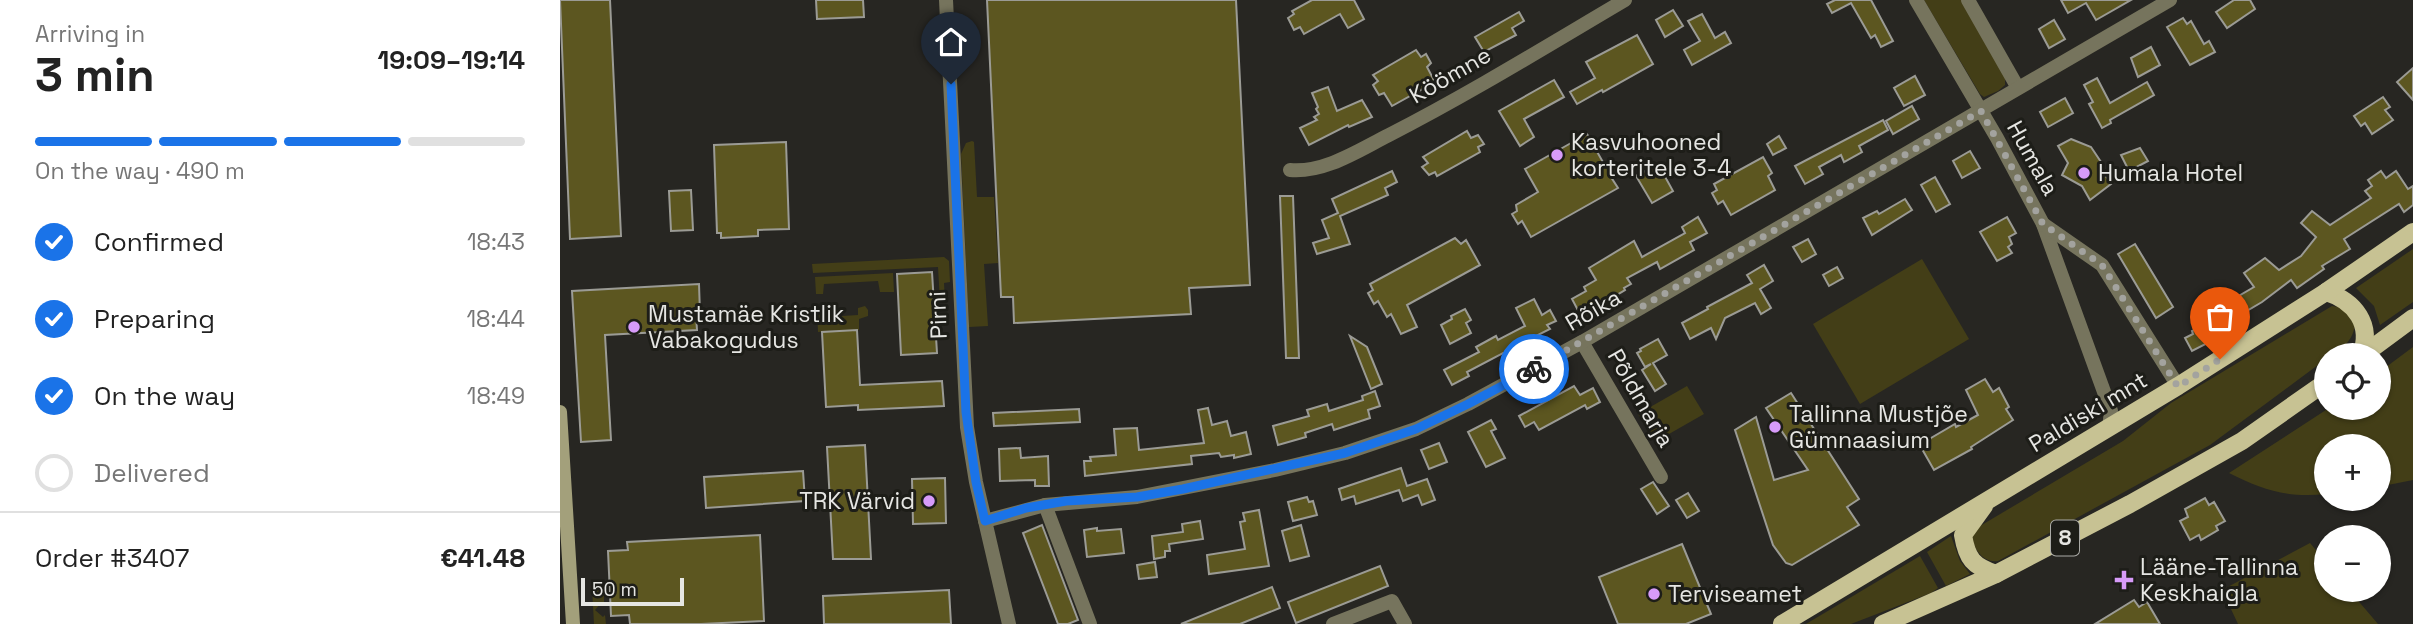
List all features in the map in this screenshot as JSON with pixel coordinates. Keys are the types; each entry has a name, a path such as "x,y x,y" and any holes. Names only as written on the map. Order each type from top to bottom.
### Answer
{"main road":[{"name":"Paldiski mnt","path":"1782,624 2178,387 2326,292 2413,232"},
{"path":"2326,292 2351,304 2360,315 2364,343"},
{"path":"2379,343 2413,318"},
{"name":"8","path":"1883,624 1996,574 2130,505 2242,441 2314,390"},
{"path":"560,412 563,512 573,624"},
{"path":"1989,500 1963,535 1966,550 1977,567 1996,574"}],"street":[{"name":"Pirni","path":"946,0 966,412 976,482 1009,624"},
{"name":"Köömne","path":"1290,170 1317,168 1428,115 1625,0"},
{"name":"Humala","path":"1916,0 2043,224 2109,406 2109,428"},
{"name":"Humala","path":"1968,0 2018,88"},
{"name":"Rõika","path":"985,521 1045,505 1137,497 1183,489 1345,453 1416,429 1583,342 2170,0"},
{"path":"2043,224 2102,265 2178,387"},
{"name":"Põldmarja","path":"1583,342 1661,477"},
{"path":"1045,505 1085,623"},
{"path":"1333,624 1392,601 1405,624"}],"shaded area":[{"path":"1924,0 1964,0 2005,75 2005,85 1984,97 1980,94"},
{"path":"972,141 977,197 994,197 998,263 984,264 988,326 969,327 961,154 966,143"},
{"path":"2413,249 2413,302 2380,325 2374,306 2356,288"},
{"path":"944,257 949,261 950,282 944,283 945,302 940,302 938,267 813,273 812,264"},
{"path":"1922,259 1969,339 1860,404 1813,324"},
{"path":"893,273 894,292 880,292 878,281 824,284 823,294 816,294 815,277"},
{"path":"865,306 868,316 859,319 859,330 818,332 817,308 824,308 826,317 858,315 858,308"},
{"path":"2332,306 2344,308 2355,325 2347,343 2314,343 2314,368 2210,445 1998,561 1988,560 1978,552 1972,538 1975,529 2123,441 2171,403"},
{"path":"2413,347 2413,480 2391,484 2391,434 2314,434 2314,495 2287,494 2253,484 2229,473 2314,418 2314,420 2391,420 2391,363"},
{"path":"1687,386 1704,414 1655,442 1638,414"},
{"path":"1951,536 1960,561 1970,574 1946,586 1927,552"},
{"path":"2310,543 2314,548 2314,602 2359,602 2378,624 2238,624 2222,590"},
{"path":"1920,556 1938,588 1931,593 1851,624 1806,624"},
{"path":"604,587 604,603 595,610 603,617 605,615 606,624 594,624 592,588"}],"building":[{"path":"560,0 610,0 621,236 570,239"},
{"path":"816,0 863,0 864,17 817,19"},
{"path":"987,0 1236,0 1250,285 1189,288 1191,314 1014,323 1013,297 1001,297"},
{"path":"1312,0 1354,0 1364,19 1348,28 1340,14 1304,34 1300,27 1294,30 1288,18 1294,14 1292,11"},
{"path":"1835,0 1871,0 1893,41 1881,47 1875,35 1871,38 1851,3 1832,13 1827,4"},
{"path":"2061,0 2131,0 2096,20 2086,3 2068,13"},
{"path":"2234,0 2250,0 2255,9 2227,28 2216,12"},
{"path":"1673,10 1683,26 1665,37 1656,20"},
{"path":"1519,12 1524,21 1512,28 1516,35 1484,52 1475,37"},
{"path":"1702,14 1715,38 1725,32 1731,43 1692,65 1684,50 1700,41 1688,21"},
{"path":"2183,18 2187,24 2191,21 2204,44 2209,41 2215,52 2190,65 2167,27"},
{"path":"2054,20 2065,39 2049,48 2039,29"},
{"path":"1637,35 1653,64 1577,104 1570,92 1595,78 1586,62"},
{"path":"2151,47 2160,65 2138,77 2131,58"},
{"path":"1416,50 1421,57 1426,54 1431,63 1427,67 1435,82 1392,106 1384,93 1379,95 1373,85 1378,81 1373,75"},
{"path":"2413,68 2413,100 2397,82"},
{"path":"1915,76 1925,95 1904,106 1894,88"},
{"path":"2097,78 2110,103 2147,82 2154,95 2110,120 2111,123 2102,128 2089,104 2093,102 2084,85"},
{"path":"1554,80 1564,97 1524,119 1534,137 1520,146 1499,111"},
{"path":"1328,87 1337,111 1362,100 1372,117 1349,127 1348,125 1309,145 1300,128 1317,120 1314,117 1319,114 1316,109 1318,107 1312,93"},
{"path":"2383,97 2390,107 2385,110 2393,120 2372,134 2365,123 2361,126 2354,116"},
{"path":"2065,98 2073,113 2048,127 2040,112"},
{"path":"1912,106 1919,119 1893,134 1886,121"},
{"path":"1883,120 1888,130 1859,146 1862,152 1844,162 1841,155 1819,167 1823,174 1805,184 1795,166"},
{"path":"1467,131 1471,138 1478,135 1484,144 1478,147 1480,152 1437,176 1435,172 1429,175 1422,167 1428,163 1423,157"},
{"path":"1587,134 1604,164 1610,161 1616,170 1609,174 1618,188 1531,237 1522,221 1518,224 1512,214 1517,211 1516,205 1538,192 1525,169"},
{"path":"1779,136 1786,148 1773,155 1767,144"},
{"name":"Humala Hotel","path":"2071,139 2091,147 2111,184 2090,200 2082,186 2062,175 2068,163 2058,146"},
{"path":"786,142 789,229 758,230 758,236 721,238 721,233 717,233 714,145"},
{"path":"2140,148 2148,161 2129,171 2121,155"},
{"path":"1970,151 1980,168 1962,178 1953,161"},
{"path":"1763,157 1772,173 1768,176 1775,190 1731,215 1723,201 1718,204 1712,193 1717,190 1714,184"},
{"path":"1658,164 1673,191 1652,203 1636,176"},
{"path":"1392,171 1397,182 1385,188 1388,195 1340,216 1350,244 1317,254 1313,243 1329,238 1322,220 1338,213 1332,199"},
{"path":"2381,171 2386,178 2396,171 2408,189 2413,186 2413,205 2404,212 2399,204 2344,239 2350,249 2322,266 2324,269 2297,288 2291,280 2233,319 2225,304 2254,287 2244,273 2265,258 2279,270 2301,256 2316,237 2301,223 2312,211 2330,225 2371,198 2365,191 2372,186 2368,180"},
{"path":"1935,177 1950,204 1936,212 1921,185"},
{"path":"691,190 693,230 671,231 669,191"},
{"path":"1280,196 1293,196 1299,358 1286,358"},
{"path":"1905,199 1912,210 1872,235 1863,218 1877,211 1879,214"},
{"path":"1698,217 1707,233 1690,242 1694,250 1660,269 1657,262 1627,278 1631,284 1624,288 1625,290 1581,316 1572,299 1586,291 1584,287 1596,280 1589,268 1634,241 1642,257 1685,233 1682,227"},
{"path":"2007,217 2016,233 2009,237 2012,244 2008,247 2012,253 1997,261 1980,232"},
{"path":"1455,238 1461,244 1466,240 1480,265 1407,305 1417,327 1401,334 1391,314 1387,317 1378,301 1374,304 1368,293 1373,290 1370,284"},
{"path":"1808,239 1816,254 1802,262 1793,247"},
{"path":"2135,244 2173,307 2156,318 2118,254"},
{"path":"1764,265 1773,281 1760,289 1771,308 1761,314 1755,303 1725,318 1716,339 1711,328 1690,339 1682,323 1752,283 1747,275"},
{"path":"1837,267 1843,278 1829,286 1823,275"},
{"path":"932,272 937,353 901,355 897,274"},
{"path":"699,284 700,314 696,315 697,330 605,335 611,440 581,442 572,291"},
{"path":"1534,299 1542,315 1550,310 1556,321 1547,325 1550,329 1532,338 1534,342 1505,357 1503,353 1467,372 1469,376 1452,385 1444,370 1479,352 1476,347 1496,336 1498,340 1525,326 1516,308"},
{"path":"1465,309 1471,320 1466,323 1471,333 1450,344 1441,325"},
{"path":"2217,319 2225,334 2192,351 2185,338 2193,334 2192,331"},
{"path":"857,330 860,385 942,381 944,406 858,410 858,405 826,407 822,332"},
{"path":"1350,336 1367,347 1382,384 1371,389"},
{"path":"1658,339 1667,355 1653,363 1666,384 1655,391 1642,370 1651,364 1645,367 1637,353"},
{"path":"1985,379 1993,392 1999,388 2013,420 1971,447 1972,449 1934,470 1922,449 1929,444 1927,442 1931,438 1978,415 1966,390"},
{"path":"1574,386 1580,395 1593,388 1600,402 1587,409 1585,405 1539,430 1534,422 1525,427 1519,416"},
{"path":"1375,391 1380,406 1368,410 1370,418 1334,430 1332,424 1305,433 1306,437 1278,445 1273,426 1309,416 1307,410 1327,404 1329,411 1363,400 1362,396"},
{"path":"1791,393 1859,499 1847,507 1859,525 1792,565 1786,563 1773,545 1735,430 1756,417 1774,480 1808,470 1766,408"},
{"path":"1208,408 1212,425 1227,421 1231,436 1246,432 1251,454 1234,458 1234,455 1221,457 1219,453 1191,456 1192,464 1085,476 1084,461 1091,461 1090,457 1116,455 1114,429 1137,428 1139,450 1204,443 1198,410"},
{"path":"1079,409 1080,422 994,426 993,413"},
{"path":"1491,420 1496,429 1491,431 1505,458 1486,467 1468,432"},
{"path":"1439,443 1447,462 1429,469 1421,450"},
{"path":"865,445 871,559 833,559 827,447"},
{"path":"1020,448 1021,458 1048,456 1049,486 1035,486 1035,480 1000,481 999,449"},
{"path":"1401,468 1407,486 1427,479 1435,500 1422,505 1418,495 1403,501 1399,490 1356,504 1354,496 1342,500 1339,489"},
{"path":"803,471 805,501 706,508 704,477"},
{"name":"TRK Värvid","path":"945,478 946,523 913,524 912,479"},
{"path":"1653,482 1669,506 1657,514 1641,489"},
{"path":"1688,493 1699,511 1687,518 1676,500"},
{"path":"1307,497 1309,502 1313,501 1317,515 1293,521 1288,502"},
{"path":"2205,498 2209,505 2214,502 2225,521 2216,526 2218,530 2201,540 2199,535 2190,540 2180,521 2188,517 2185,509"},
{"path":"1259,510 1269,566 1209,574 1207,555 1245,549 1240,522 1245,521 1243,513"},
{"path":"1200,521 1203,539 1169,544 1170,551 1165,551 1165,557 1154,559 1152,536 1183,532 1182,524"},
{"path":"1042,525 1078,620 1068,624 1058,624 1023,533"},
{"path":"1301,525 1309,556 1290,561 1282,531"},
{"path":"1097,528 1097,531 1121,529 1124,553 1087,557 1084,530"},
{"path":"760,535 764,621 630,624 629,615 611,616 608,551 628,550 627,542"},
{"path":"1682,544 1711,614 1686,624 1618,624 1599,577"},
{"path":"1155,562 1157,577 1139,579 1137,565"},
{"path":"1380,566 1388,586 1296,623 1288,602"},
{"path":"1272,587 1280,608 1240,624 1181,624"},
{"path":"949,590 951,624 824,624 823,596"},
{"path":"2134,600 2139,607 2147,602 2160,624 2095,624"}],"way so far":[{"path":"1534,369 1981,111 2043,224 2102,265 2178,387 2220,359"}],"place":[{"name":"Kasvuhooned korteritele 3-4","path":"1557,155"},
{"name":"Humala Hotel","path":"2084,173"},
{"name":"Mustamäe Kristlik Vabakogudus","path":"634,327"},
{"name":"Tallinna Mustjõe Gümnaasium","path":"1775,427"},
{"name":"TRK Värvid","path":"929,501"},
{"name":"Lääne-Tallinna Keskhaigla","path":"2124,580"},
{"name":"Terviseamet","path":"1654,594"}],"route":[{"path":"951,84 967,427 985,521 1026,508 1066,501 1137,497 1183,489 1345,453 1416,429 1534,369"}]}
